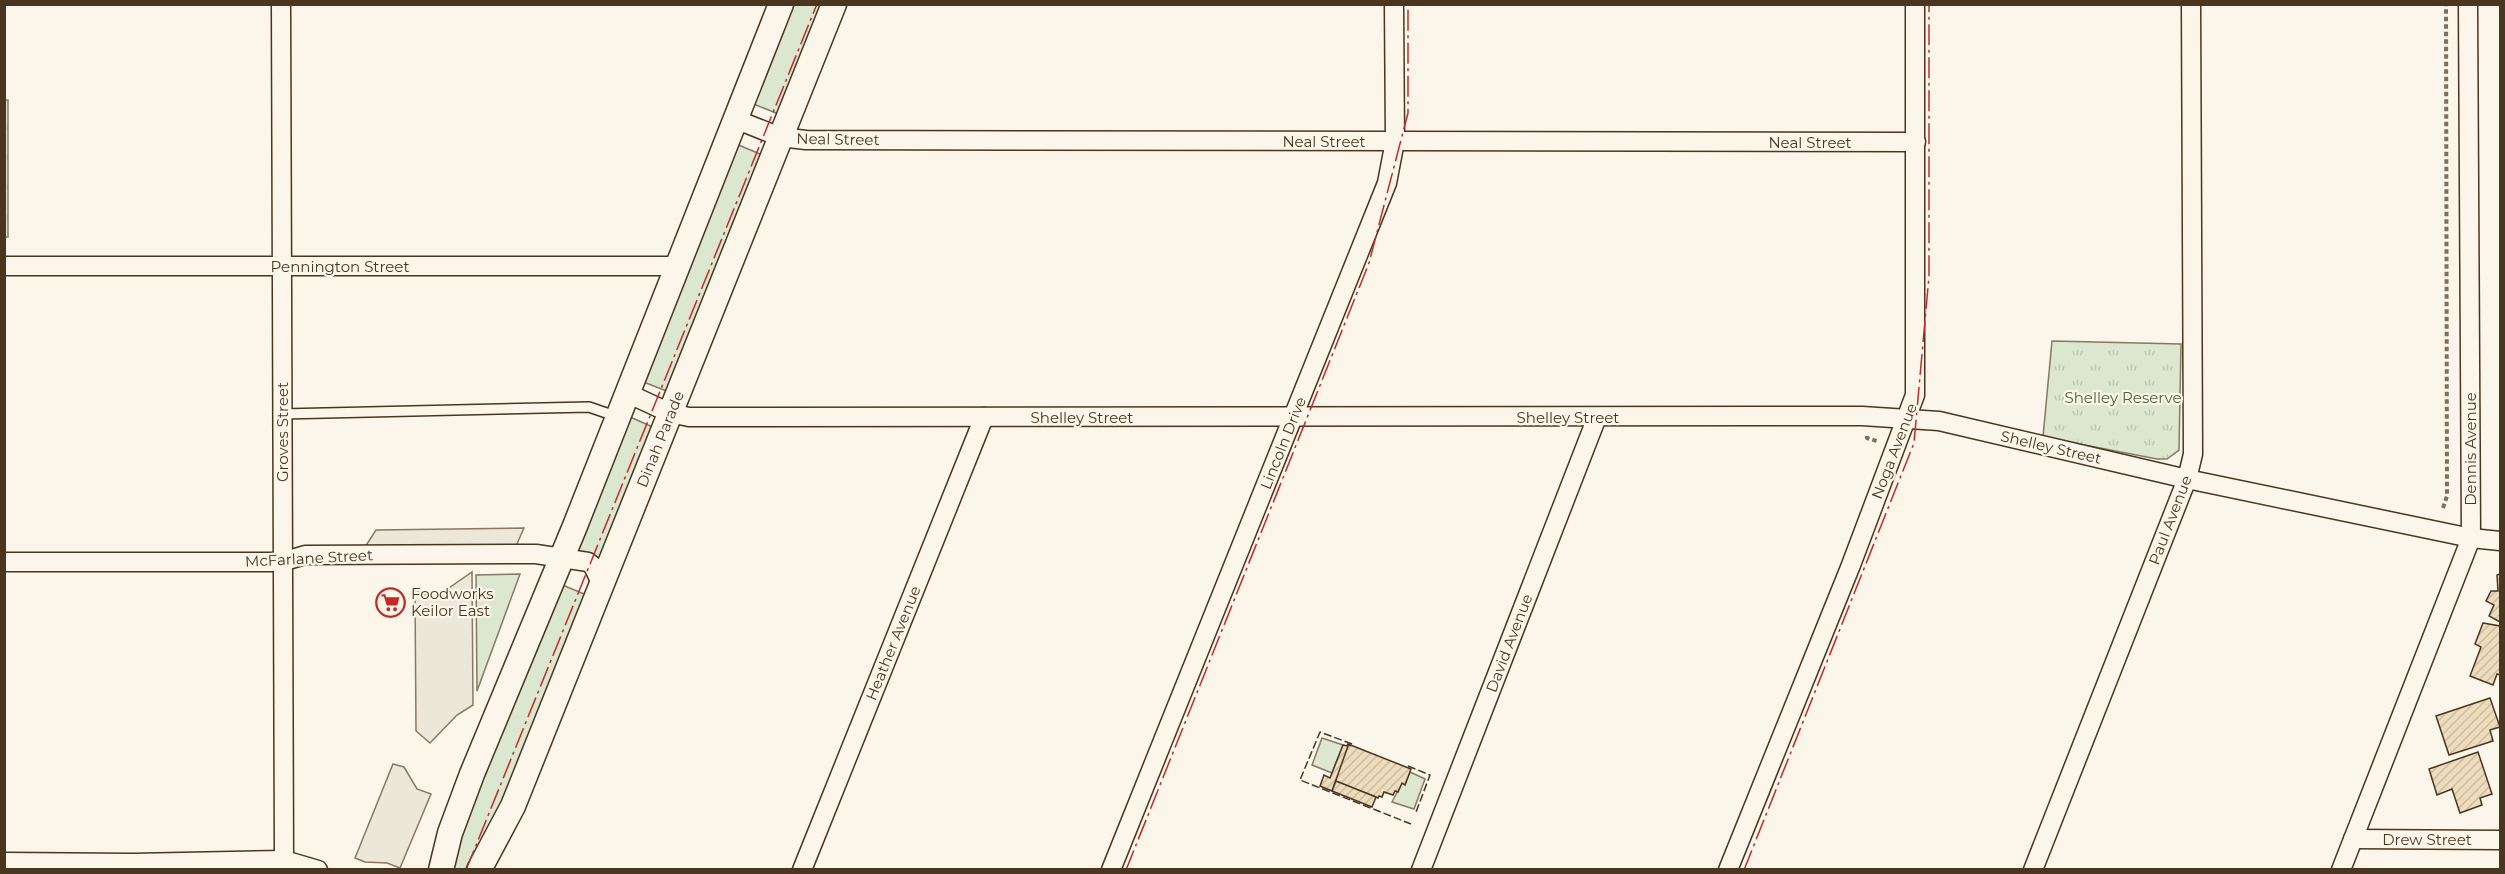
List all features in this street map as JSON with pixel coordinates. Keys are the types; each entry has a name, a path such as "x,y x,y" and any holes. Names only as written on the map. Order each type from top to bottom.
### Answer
{"street":[{"name":"Groves Street","path":"281,4 284,860"},
{"path":"441,870 450,833 472,774 618,417 781,4"},
{"name":"Dinah Parade","path":"479,870 513,806 834,4"},
{"name":"Lincoln Drive","path":"1111,870 1387,183 1395,141 1394,4"},
{"name":"Noga Avenue","path":"1728,870 1851,565 1915,395 1915,4"},
{"name":"Paul Avenue","path":"2033,870 2187,479 2193,454 2191,4"},
{"name":"Dennis Avenue","path":"2341,870 2470,538 2468,4"},
{"name":"Neal Street","path":"735,119 780,137 806,140 1916,142"},
{"name":"Pennington Street","path":"4,266 676,266"},
{"name":"Shelley Street","path":"627,393 670,413 689,417 1862,416 1939,421 2187,479 2470,538 2500,541"},
{"name":"Heather Avenue","path":"802,870 984,417"},
{"name":"David Avenue","path":"1421,870 1598,417"},
{"name":"McFarlane Street","path":"4,562 282,562 305,555 536,554 562,556 588,562 593,566 601,583"},
{"name":"Drew Street","path":"2353,840 2500,840"},
{"path":"4,862 133,863 284,860 318,870"}],"lane":[{"path":"282,414 589,408 618,417"}],"path":[{"path":"2443,508 2447,496 2446,4"},
{"path":"1867,436 1877,441"}],"green space":[{"path":"792,5 826,5 781,115 751,103"},
{"path":"5,100 8,100 8,237 4,237"},
{"path":"736,144 765,156 669,392 641,381"},
{"name":"Shelley Reserve","path":"2052,341 2181,344 2179,450 2167,459 2157,459 2043,437"},
{"path":"628,416 657,429 602,561 572,548"},
{"path":"520,574 477,691 476,575"},
{"path":"560,584 589,596 517,774 472,869 449,870 454,848"},
{"path":"1322,738 1343,745 1332,773 1312,765"},
{"path":"1410,772 1425,779 1414,809 1392,802 1402,783 1405,784"}],"shaded area":[{"path":"524,528 516,546 365,547 376,530"},
{"path":"472,572 473,705 457,715 430,743 416,731 415,590 433,599"},
{"path":"393,764 404,767 417,789 431,794 400,868 387,863 365,862 355,858"}],"building":[{"path":"2500,574 2500,622 2489,616 2494,605 2486,601 2491,591 2498,591 2497,575"},
{"path":"2483,623 2500,626 2500,675 2497,674 2493,685 2470,676 2481,647 2475,644"},
{"path":"2490,698 2500,727 2490,730 2493,741 2449,755 2436,716"},
{"path":"1348,744 1411,769 1405,785 1402,783 1398,792 1395,791 1393,795 1384,792 1382,797 1378,798 1334,781"},
{"path":"1343,745 1348,746 1332,791 1320,786 1324,775 1330,778"},
{"path":"2478,752 2492,794 2480,798 2482,805 2460,813 2452,789 2437,795 2429,769"},
{"path":"1336,781 1376,797 1372,807 1332,791"}],"fence":[{"path":"1352,744 1320,732 1300,780 1411,824"},
{"path":"1408,766 1430,775 1416,812"}],"power":[{"path":"466,870 817,4"},
{"path":"1126,870 1369,263 1408,113 1408,4"},
{"path":"1744,870 1914,443 1929,276 1929,4"}],"place":[{"name":"Foodworks Keilor East","path":"390,602"}]}
